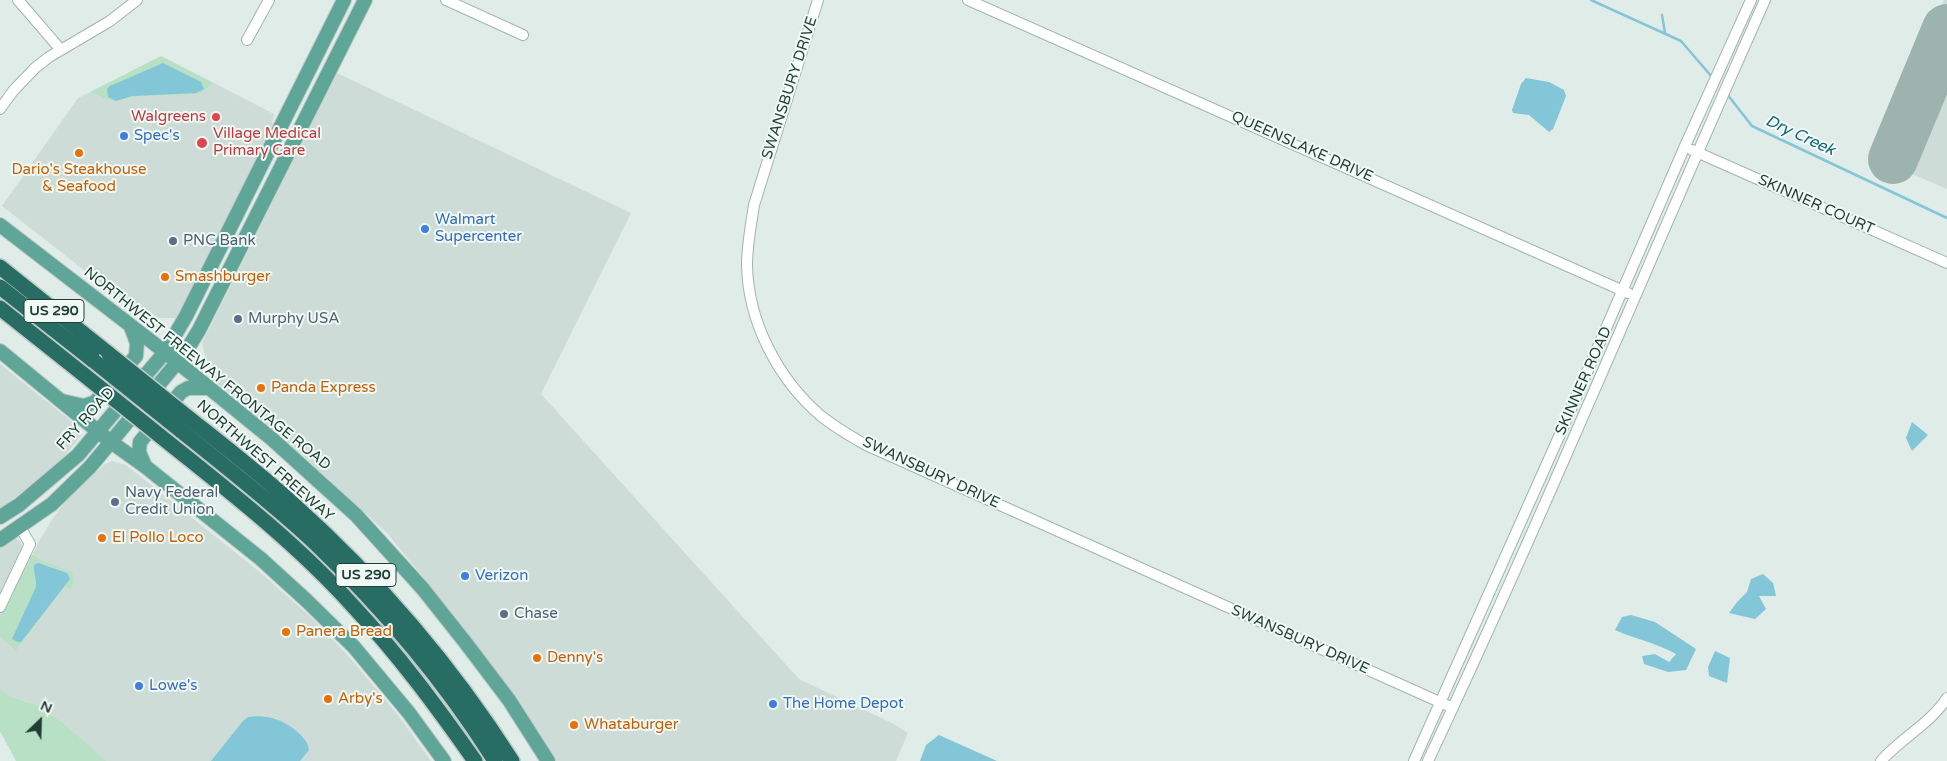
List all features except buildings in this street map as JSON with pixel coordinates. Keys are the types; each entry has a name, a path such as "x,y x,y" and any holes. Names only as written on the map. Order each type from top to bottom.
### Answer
{"highway":[{"name":"NORTHWEST FREEWAY","path":"0,268 109,354 185,424 294,504 380,589 441,660 512,761"},
{"path":"0,287 94,361 185,424 346,575 394,626 424,663 495,761"},
{"name":"US 290","path":"0,308 254,511 310,562 353,605 394,653 435,705 475,761"}],"main road":[{"name":"FRY ROAD","path":"0,517 19,505 78,455 164,352 186,316 344,0"},
{"path":"0,540 20,528 52,504 90,467 185,353 199,330 365,0"},
{"path":"302,84 318,92"},
{"name":"NORTHWEST FREEWAY FRONTAGE ROAD","path":"0,226 164,352 272,439 313,475 381,542 423,589 510,700 548,761"},
{"path":"230,228 246,236"},
{"path":"59,400 84,406 95,402 136,356 137,343 131,327"},
{"path":"0,351 110,442 146,467 261,559 308,601 360,654 409,712 444,761"},
{"path":"146,467 139,452 140,442 181,392 188,388 208,388"},
{"path":"19,505 20,528"}],"street":[{"path":"18,0 61,50"},
{"path":"0,109 22,80 42,63 110,21 137,0"},
{"path":"247,40 269,0"},
{"path":"446,0 523,35"},
{"name":"SWANSBURY DRIVE","path":"818,0 754,205 748,237 747,264 750,294 765,341 799,394 828,421 866,445 1453,708"},
{"name":"QUEENSLAKE DRIVE","path":"968,0 1634,296"},
{"name":"SKINNER ROAD","path":"1414,761 1751,0"},
{"name":"SKINNER ROAD","path":"1428,761 1512,576 1765,0"},
{"name":"SKINNER COURT","path":"1685,146 1947,263"},
{"path":"0,607 30,544 20,528"},
{"path":"1499,570 1512,576"},
{"path":"1881,761 1890,751 1928,722 1947,698"}],"shaded area":[{"path":"1944,0 1947,0 1947,189 1877,159"},
{"path":"337,73 631,213 541,394 799,679 892,723 908,733 896,761 556,761 513,693 454,615 387,533 285,439 210,377 202,343"},
{"path":"214,83 274,114 272,125 186,305 176,318 152,318 130,306 2,206 78,98 90,92 113,102 133,97 197,94 202,93"},
{"path":"0,364 76,425 81,436 54,469 0,508"},
{"path":"112,461 126,465 261,573 313,619 351,659 398,715 431,761 107,761 40,707 27,701 15,700 4,694 0,687 0,627 38,543 66,501 105,464"},
{"path":"13,538 19,540 23,547 0,596 0,546"}],"green space":[{"path":"161,56 214,83 202,93 197,94 133,97 113,102 90,92"},
{"path":"33,555 49,564 71,572 73,583 71,589 65,586 16,650 0,637 0,615 23,563"},
{"path":"0,687 8,696 35,704 49,713 107,761 16,761 0,731"}],"water":[{"path":"163,63 201,82 204,89 196,93 132,96 116,101 108,97 107,89 110,86"},
{"path":"1526,78 1549,82 1564,90 1566,96 1553,129 1549,132 1529,115 1513,113 1512,110 1521,84"},
{"path":"1912,422 1928,435 1912,451 1906,438"},
{"path":"38,563 67,573 70,579 21,642 18,642 12,639 36,587 34,565"},
{"path":"1763,574 1773,583 1776,596 1759,596 1766,609 1755,619 1729,613 1747,592 1751,579"},
{"path":"1631,615 1655,622 1696,649 1686,670 1668,672 1644,664 1642,656 1655,654 1669,662 1676,654 1615,630 1622,617"},
{"path":"1715,651 1730,658 1727,683 1709,676 1708,667"},
{"path":"248,717 266,717 283,722 305,740 309,750 300,761 211,761"},
{"path":"939,735 997,761 920,761 926,745"}],"waterway":[{"name":"Dry Creek","path":"1591,0 1681,41 1712,77"},
{"path":"1662,15 1665,33"},
{"name":"Dry Creek","path":"1727,94 1752,126 1947,218"}],"runway":[{"path":"1893,159 1947,29"}],"place":[{"name":"Walgreens","path":"216,117"},
{"name":"Spec's","path":"124,136"},
{"name":"Village Medical Primary Care","path":"202,143"},
{"name":"Dario's Steakhouse & Seafood","path":"79,153"},
{"name":"Walmart Supercenter","path":"425,229"},
{"name":"PNC Bank","path":"173,241"},
{"name":"Smashburger","path":"165,277"},
{"name":"Murphy USA","path":"238,319"},
{"name":"Panda Express","path":"261,388"},
{"name":"Navy Federal Credit Union","path":"115,502"},
{"name":"El Pollo Loco","path":"102,538"},
{"name":"Verizon","path":"465,576"},
{"name":"Chase","path":"504,614"},
{"name":"Panera Bread","path":"286,632"},
{"name":"Denny's","path":"537,658"},
{"name":"Lowe's","path":"139,686"},
{"name":"Arby's","path":"328,699"},
{"name":"The Home Depot","path":"773,704"},
{"name":"Whataburger","path":"574,725"}]}
